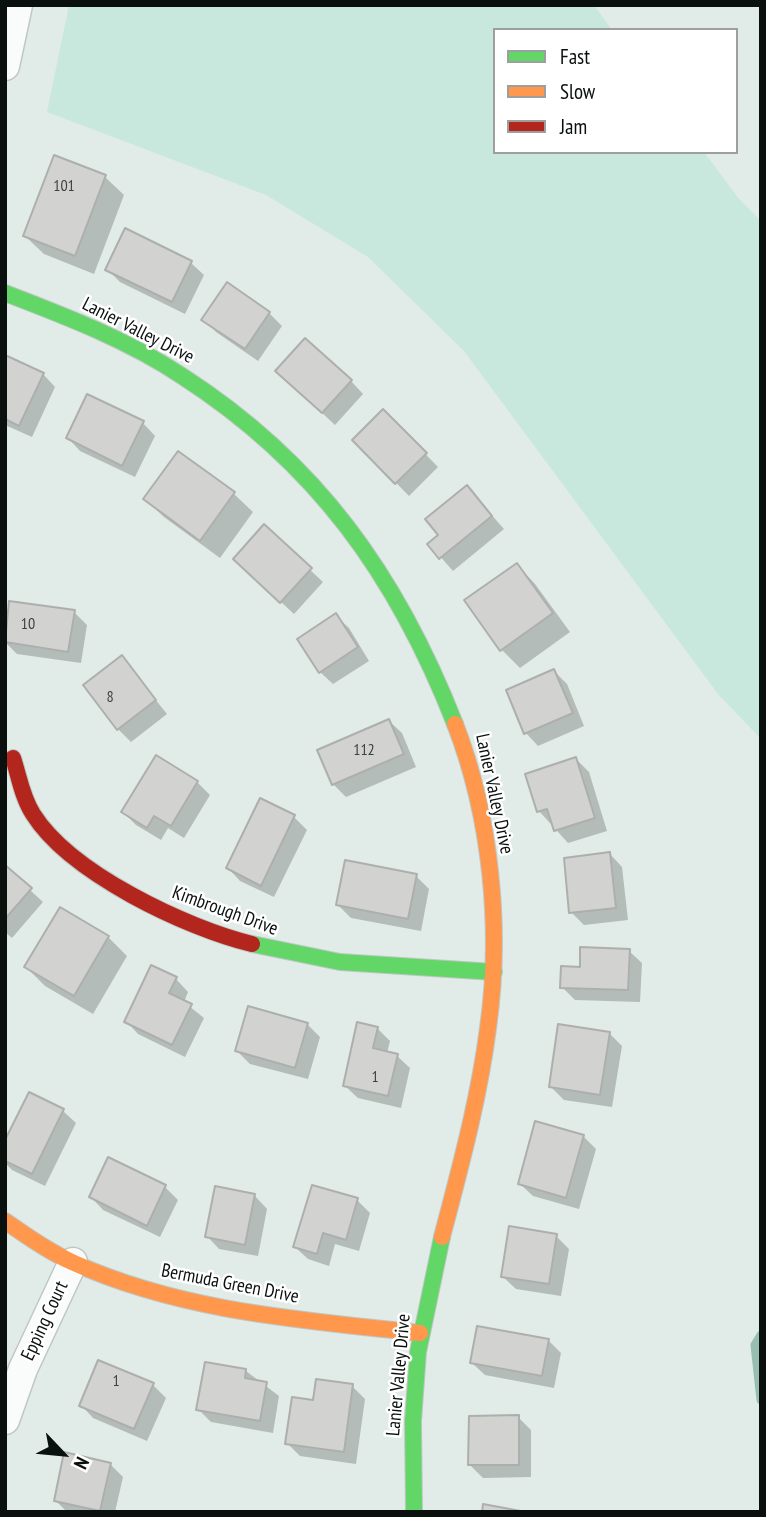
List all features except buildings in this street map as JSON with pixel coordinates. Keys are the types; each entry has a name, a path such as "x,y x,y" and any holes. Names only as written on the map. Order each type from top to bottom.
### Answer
{"street":[{"path":"5,66 18,5"},
{"name":"Lanier Valley Drive","path":"5,293 86,325 140,352 220,403 264,438 312,486 350,528 407,612 438,676 470,766 485,835 492,895 494,972 489,1026 478,1087 420,1334 414,1407 414,1512"},
{"name":"Kimbrough Drive","path":"13,758 32,813 53,838 127,893 186,922 244,944 317,960 376,968 494,972"},
{"name":"Bermuda Green Drive","path":"5,1221 73,1262 164,1295 216,1307 420,1334"},
{"name":"Epping Court","path":"5,1420 23,1369 73,1262"}],"green space":[{"path":"69,5 594,5 611,28 493,28 493,154 705,154 739,199 761,221 761,739 718,694 464,351 368,257 266,195 47,112"}],"waterway":[{"path":"761,1335 755,1345 761,1400"}],"traffic: fast":[{"path":"5,293 140,351 182,376 230,410 273,446 312,485 347,527 379,572 407,619 455,724"},
{"path":"252,944 340,962 494,972"},
{"path":"414,1512 413,1421 418,1352 442,1237"}],"traffic: slow":[{"path":"442,1237 480,1081 488,1028 494,952 485,835 477,797 455,724"},
{"path":"5,1221 74,1263 115,1280 158,1293 244,1312 420,1333"}],"traffic: jam":[{"path":"13,758 23,794 33,814 50,836 74,857 101,877 163,911 252,944"}]}
